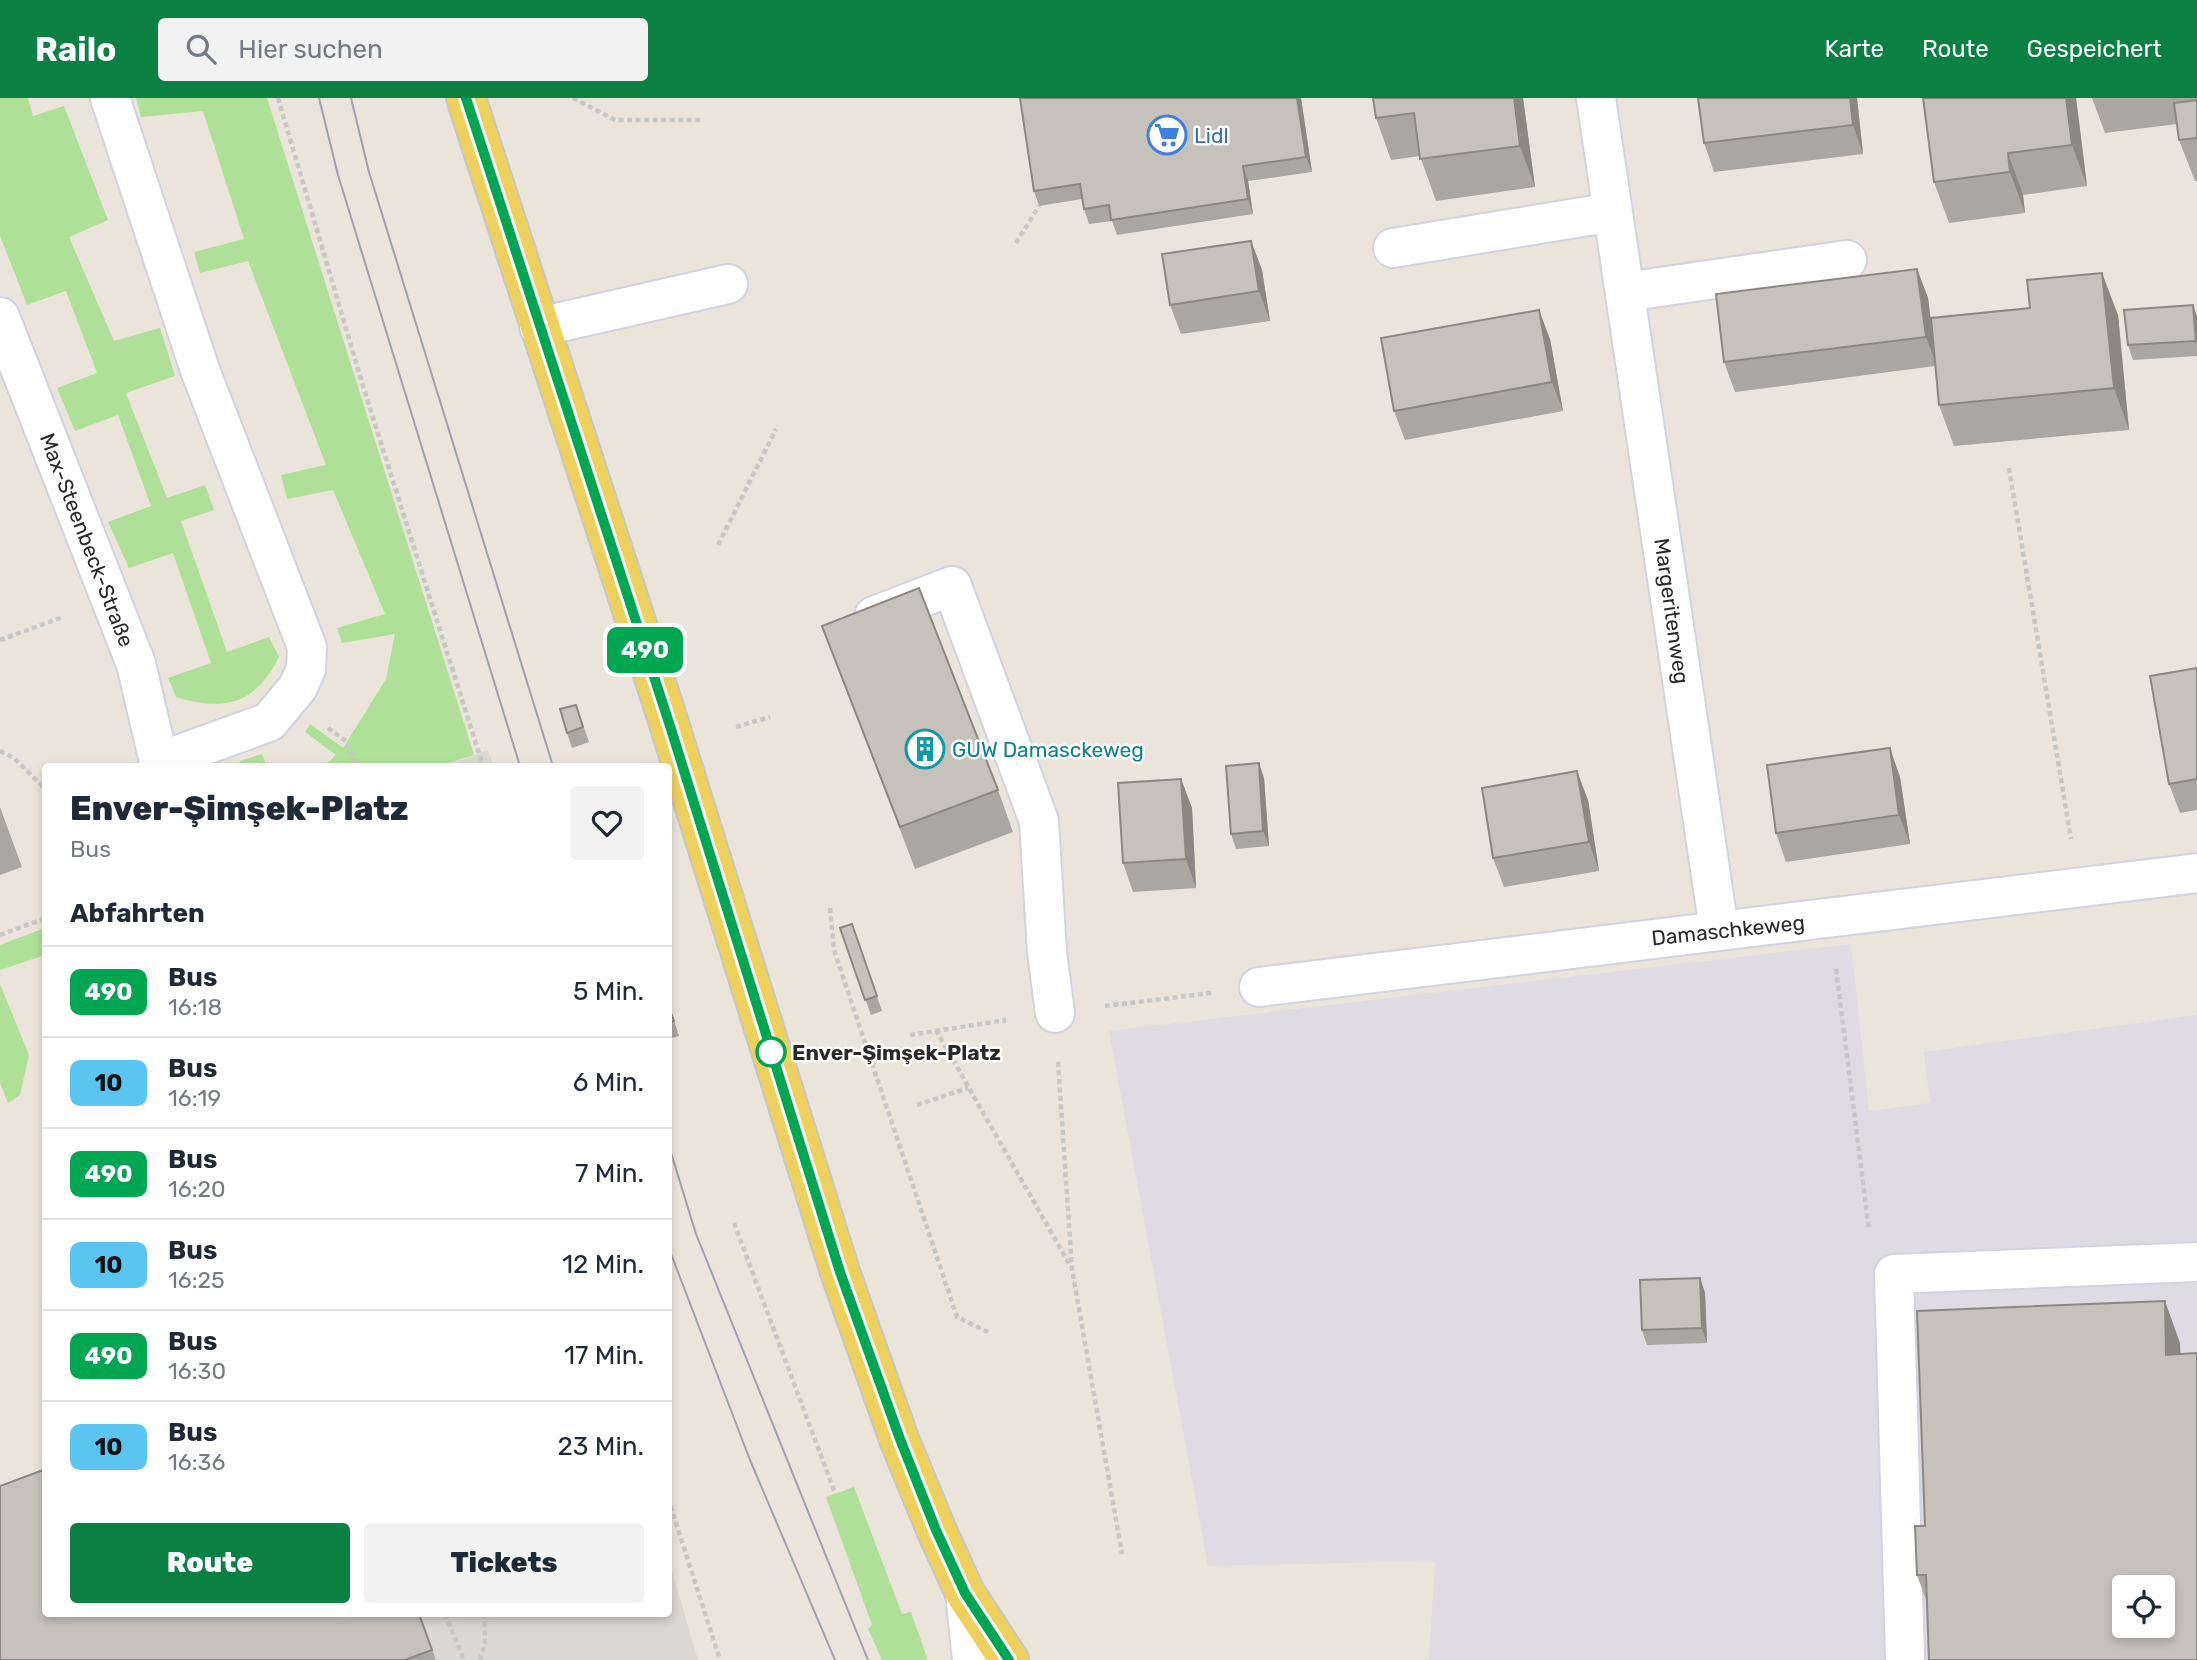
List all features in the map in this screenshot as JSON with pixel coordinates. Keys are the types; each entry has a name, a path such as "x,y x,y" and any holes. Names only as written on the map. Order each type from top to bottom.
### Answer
{"main road":[{"path":"466,98 673,734 840,1272 900,1439 965,1593 1009,1660"}],"street":[{"path":"110,98 200,370 307,647 306,669 298,688 269,722 164,763"},
{"name":"Margeritenweg","path":"1596,98 1719,930"},
{"path":"1393,248 1613,212"},
{"path":"1625,292 1847,260"},
{"path":"539,327 728,284"},
{"name":"Max-Steenbeck-Straße","path":"0,317 122,627 135,664 161,763"},
{"path":"838,630 952,586 1039,821 1046,952 1055,1013"},
{"name":"Damaschkeweg","path":"1259,987 2197,873"},
{"path":"1905,1660 1894,1275 2197,1262"},
{"path":"965,1593 972,1660"}],"path":[{"path":"278,98 363,386 482,763"},
{"path":"573,98 615,120 701,120"},
{"path":"1016,243 1039,206"},
{"path":"718,545 776,429"},
{"path":"2009,468 2079,888"},
{"path":"0,640 74,612"},
{"path":"736,727 769,717"},
{"path":"0,751 14,758 42,786"},
{"path":"830,908 834,950 957,1317 988,1332"},
{"path":"0,935 42,919"},
{"path":"1830,919 1866,1225 1894,1275"},
{"path":"1055,1013 1072,1269 1122,1554"},
{"path":"936,1030 1072,1269"},
{"path":"917,1105 968,1088"},
{"path":"734,1223 835,1493"},
{"path":"672,1510 720,1660"},
{"path":"446,1617 464,1660"},
{"path":"480,1660 485,1643 484,1617"}],"shaded area":[{"path":"488,750 493,763 450,763"},
{"path":"1851,944 1869,1111 1930,1103 1924,1052 2197,1015 2197,1660 1429,1660 1435,1561 1208,1566 1109,1031"},
{"path":"672,1571 698,1660 436,1660 420,1617 672,1617"}],"green space":[{"path":"0,98 28,98 33,116 64,106 108,220 69,237 114,341 160,328 175,376 126,393 167,498 205,485 214,510 181,521 227,652 269,637 279,657 260,685 237,700 209,704 176,697 168,678 211,663 173,553 129,568 108,522 151,506 118,415 75,431 57,388 97,373 66,291 27,305 0,236"},
{"path":"136,98 267,98 474,755 448,763 327,763 336,755 305,732 310,724 343,748 386,679 395,634 342,643 337,628 385,614 333,490 287,499 281,475 326,465 248,261 200,273 194,252 244,239 203,111 141,117"},
{"path":"262,754 266,763 239,763"},
{"path":"42,929 42,956 0,970 0,945"},
{"path":"0,984 29,1055 20,1095 8,1103 0,1083"},
{"path":"854,1487 902,1614 911,1612 928,1660 882,1660 868,1629 872,1625 826,1497"}],"building":[{"name":"Lidl","path":"1020,98 1297,98 1306,157 1243,166 1248,199 1111,220 1109,205 1084,209 1080,184 1034,191"},
{"path":"1373,98 1514,98 1520,146 1420,159 1414,113 1376,118"},
{"path":"1698,98 1850,98 1853,125 1704,143"},
{"path":"1923,98 2066,98 2072,145 2008,153 2010,172 1934,182"},
{"path":"2197,100 2197,138 2179,140 2174,103"},
{"path":"1251,241 1259,291 1170,305 1162,254"},
{"path":"1917,269 1926,337 1724,362 1716,294"},
{"path":"2102,273 2114,388 1939,405 1931,318 2030,308 2027,280"},
{"path":"2193,305 2196,341 2128,345 2124,310"},
{"path":"1539,310 1552,382 1394,411 1381,338"},
{"name":"GUW Damasckeweg","path":"919,588 998,790 900,827 822,626"},
{"path":"2197,668 2197,779 2169,784 2150,676"},
{"path":"576,705 583,727 567,733 560,709"},
{"path":"1890,748 1899,815 1776,833 1767,765"},
{"path":"1259,763 1263,831 1231,834 1226,766"},
{"path":"1577,771 1589,842 1493,858 1482,788"},
{"path":"1181,779 1186,859 1123,863 1118,783"},
{"path":"852,924 877,996 865,1000 840,928"},
{"path":"1700,1278 1702,1328 1642,1330 1640,1280"},
{"path":"2165,1301 2166,1355 2197,1353 2197,1660 1929,1660 1926,1575 1917,1575 1915,1526 1925,1526 1917,1311"},
{"path":"42,1470 42,1617 420,1617 432,1650 405,1660 0,1660 0,1486"}],"tram line":[{"path":"319,98 338,175 519,763"},
{"path":"351,98 369,172 552,763"},
{"path":"672,1156 696,1234 868,1660"},
{"path":"672,1256 750,1460 835,1660"}],"bus line":[{"name":"490","path":"466,98 671,729 840,1272 936,1530 965,1593 1009,1660"}],"place":[{"name":"Lidl","path":"1167,135"},
{"name":"GUW Damasckeweg","path":"925,749"},
{"name":"Enver-Şimşek-Platz","path":"771,1052"}]}
